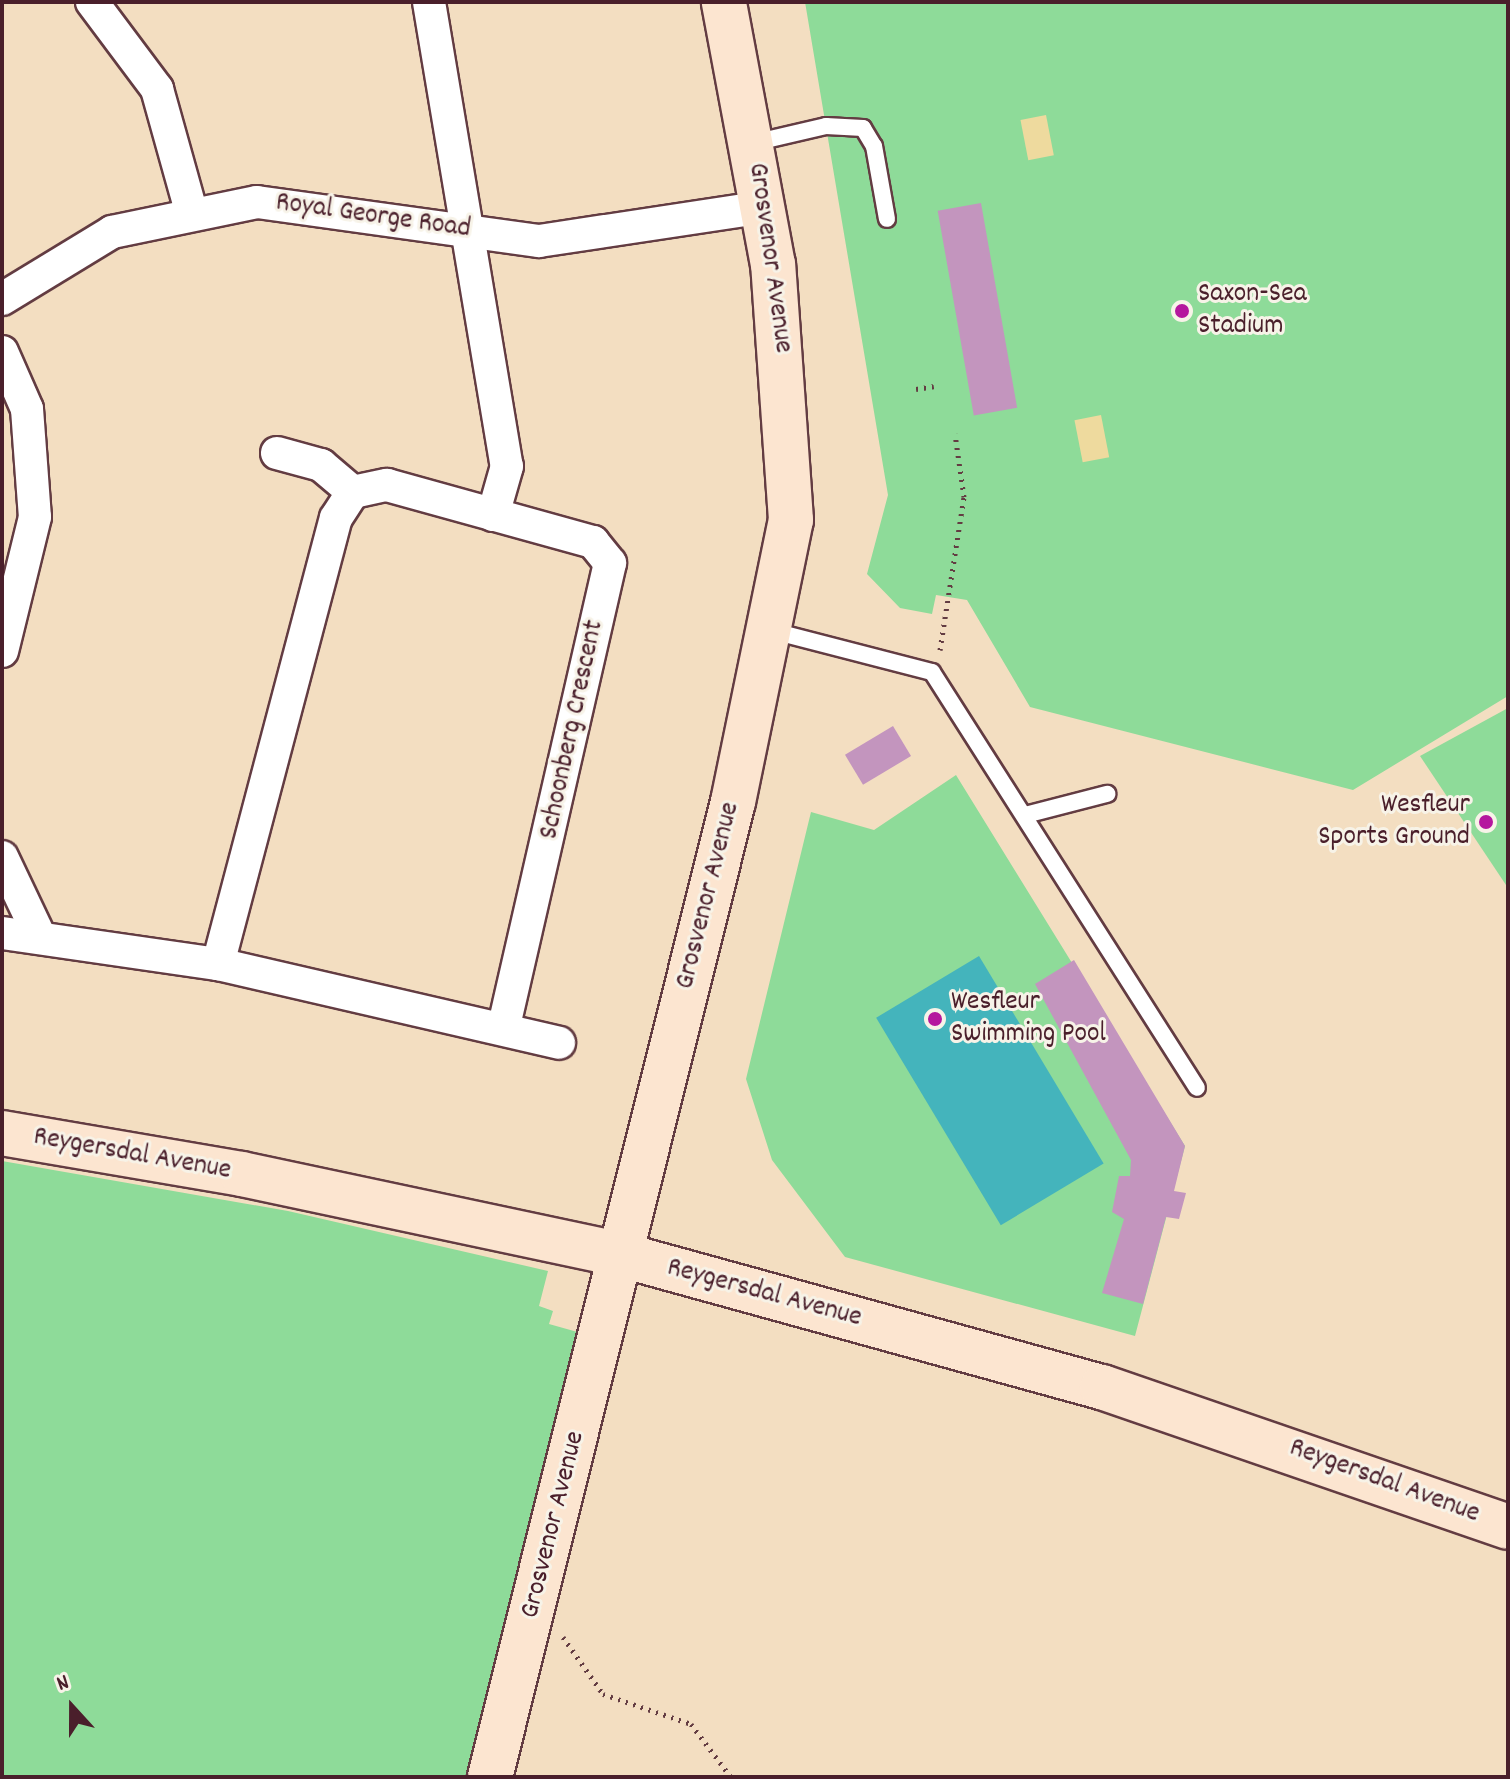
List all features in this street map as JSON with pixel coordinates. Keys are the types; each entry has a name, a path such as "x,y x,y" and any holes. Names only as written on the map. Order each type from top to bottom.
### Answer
{"street":[{"path":"92,2 157,89 192,214"},
{"path":"429,2 507,466 493,515"},
{"name":"Grosvenor Avenue","path":"490,1777 622,1255 773,631 791,520 791,449 763,207 724,2"},
{"name":"Royal George Road","path":"2,299 112,232 192,214 285,202 468,230 558,240 763,207"},
{"path":"2,352 21,387 31,432 35,517 13,556 2,651"},
{"path":"218,964 336,518 353,492 321,465 277,453"},
{"name":"Schoonberg Crescent","path":"353,492 387,485 593,542 610,563 504,1026"},
{"path":"2,857 40,937"},
{"path":"2,933 218,964 504,1026 559,1043"},
{"name":"Reygersdal Avenue","path":"2,1133 242,1174 622,1255 1102,1387 1508,1527"}],"lane":[{"path":"752,144 826,126 863,128 874,146 887,219"},
{"path":"773,631 932,672 1029,814 1197,1088"},
{"path":"1029,814 1107,794"}],"path":[{"path":"916,389 934,386"},
{"path":"932,672 953,600 960,544 964,497 955,434"},
{"path":"535,1596 603,1694 691,1724 731,1777"}],"green space":[{"name":"Saxon-Sea Stadium","path":"805,2 1508,2 1508,696 1353,790 1030,707 967,600 936,595 932,614 900,608 867,574 888,495"},
{"name":"Wesfleur Sports Ground","path":"1508,708 1508,888 1420,756"},
{"name":"Wesfleur Swimming Pool","path":"956,775 1185,1146 1135,1336 845,1257 772,1160 746,1079 811,812 874,830"},
{"path":"2,1161 288,1211 548,1271 539,1306 553,1311 549,1324 581,1333 471,1777 2,1777"}],"sand":[{"path":"1046,115 1054,155 1028,160 1020,120"},
{"path":"1101,415 1109,457 1083,462 1074,420"}],"water":[{"path":"979,956 1104,1163 1001,1225 876,1018"}],"building":[{"path":"981,203 1017,408 974,415 938,211"},
{"path":"893,726 911,756 863,785 845,755"},
{"path":"1074,960 1185,1146 1174,1191 1186,1193 1179,1219 1166,1217 1143,1304 1102,1293 1124,1219 1112,1212 1119,1176 1130,1176 1131,1160 1035,984"}],"place":[{"name":"Saxon-Sea Stadium","path":"1182,311"},
{"name":"Wesfleur Sports Ground","path":"1486,822"},
{"name":"Wesfleur Swimming Pool","path":"935,1019"}]}
